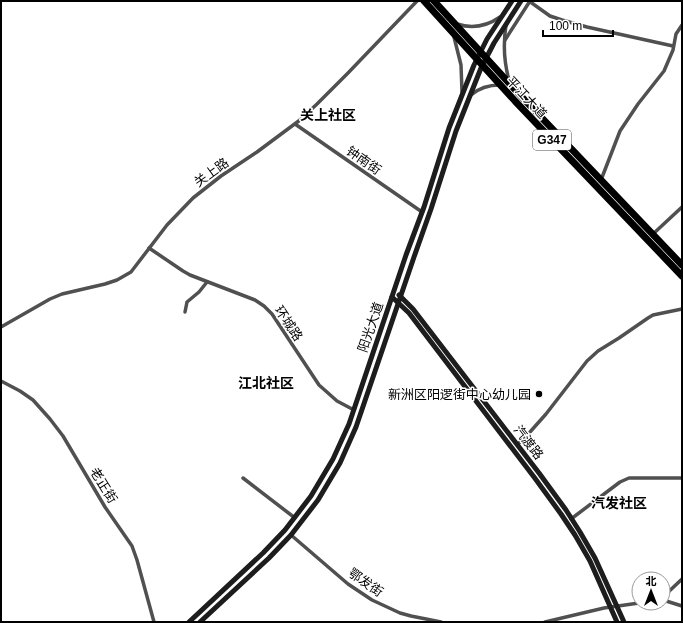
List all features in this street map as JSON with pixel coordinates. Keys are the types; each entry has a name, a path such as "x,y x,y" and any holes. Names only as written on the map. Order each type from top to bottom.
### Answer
{"highway":[{"name":"平江大道","path":"424,1 500,85 682,276"},
{"name":"平江大道","path":"434,1 509,84 682,265"}],"street":[{"name":"关上路","path":"1,327 62,294 105,284 131,272 167,225 193,198 221,176 295,124 318,104 417,1"},
{"name":"阳光大道","path":"189,622 269,547 295,518 311,496 333,459 345,435 354,410 462,93 476,59 512,1"},
{"name":"阳光大道","path":"200,622 269,558 291,535 318,500 347,450 359,420 456,131 485,58 521,1"},
{"path":"504,41 529,1 550,16 562,20 673,46"},
{"path":"454,23 469,27 480,26 494,21 502,16"},
{"path":"507,23 504,41 505,66 509,84"},
{"path":"601,180 620,131 638,104 664,71 676,34 682,26"},
{"path":"452,32 461,65 462,93"},
{"path":"470,96 484,88 500,85"},
{"name":"钟南街","path":"295,124 422,212"},
{"path":"653,234 682,207"},
{"name":"环城路","path":"149,248 183,271 207,282 255,300 264,306 272,314 319,385 336,401 354,410"},
{"path":"186,312 187,302 199,292 207,282"},
{"name":"汽渡路","path":"394,291 413,309 551,490 584,538 595,558 624,622"},
{"name":"汽渡路","path":"392,297 409,313 561,514 590,561 617,622"},
{"path":"517,445 539,424 582,366 592,356 648,318 682,309"},
{"name":"老正街","path":"1,381 33,400 63,436 105,507 132,546 138,560 154,622"},
{"path":"243,478 295,518"},
{"path":"571,519 625,479 682,478"},
{"name":"鄂发街","path":"291,535 348,584 372,600 400,613 441,622"},
{"path":"671,590 682,579"},
{"path":"671,601 682,606"},
{"path":"545,622 611,607 631,604"}],"place":[{"name":"新洲区阳逻街中心幼儿园","path":"539,394"}],"district":[{"name":"关上社区","path":"328,115"},
{"name":"江北社区","path":"266,383"},
{"name":"汽发社区","path":"619,503"}]}
